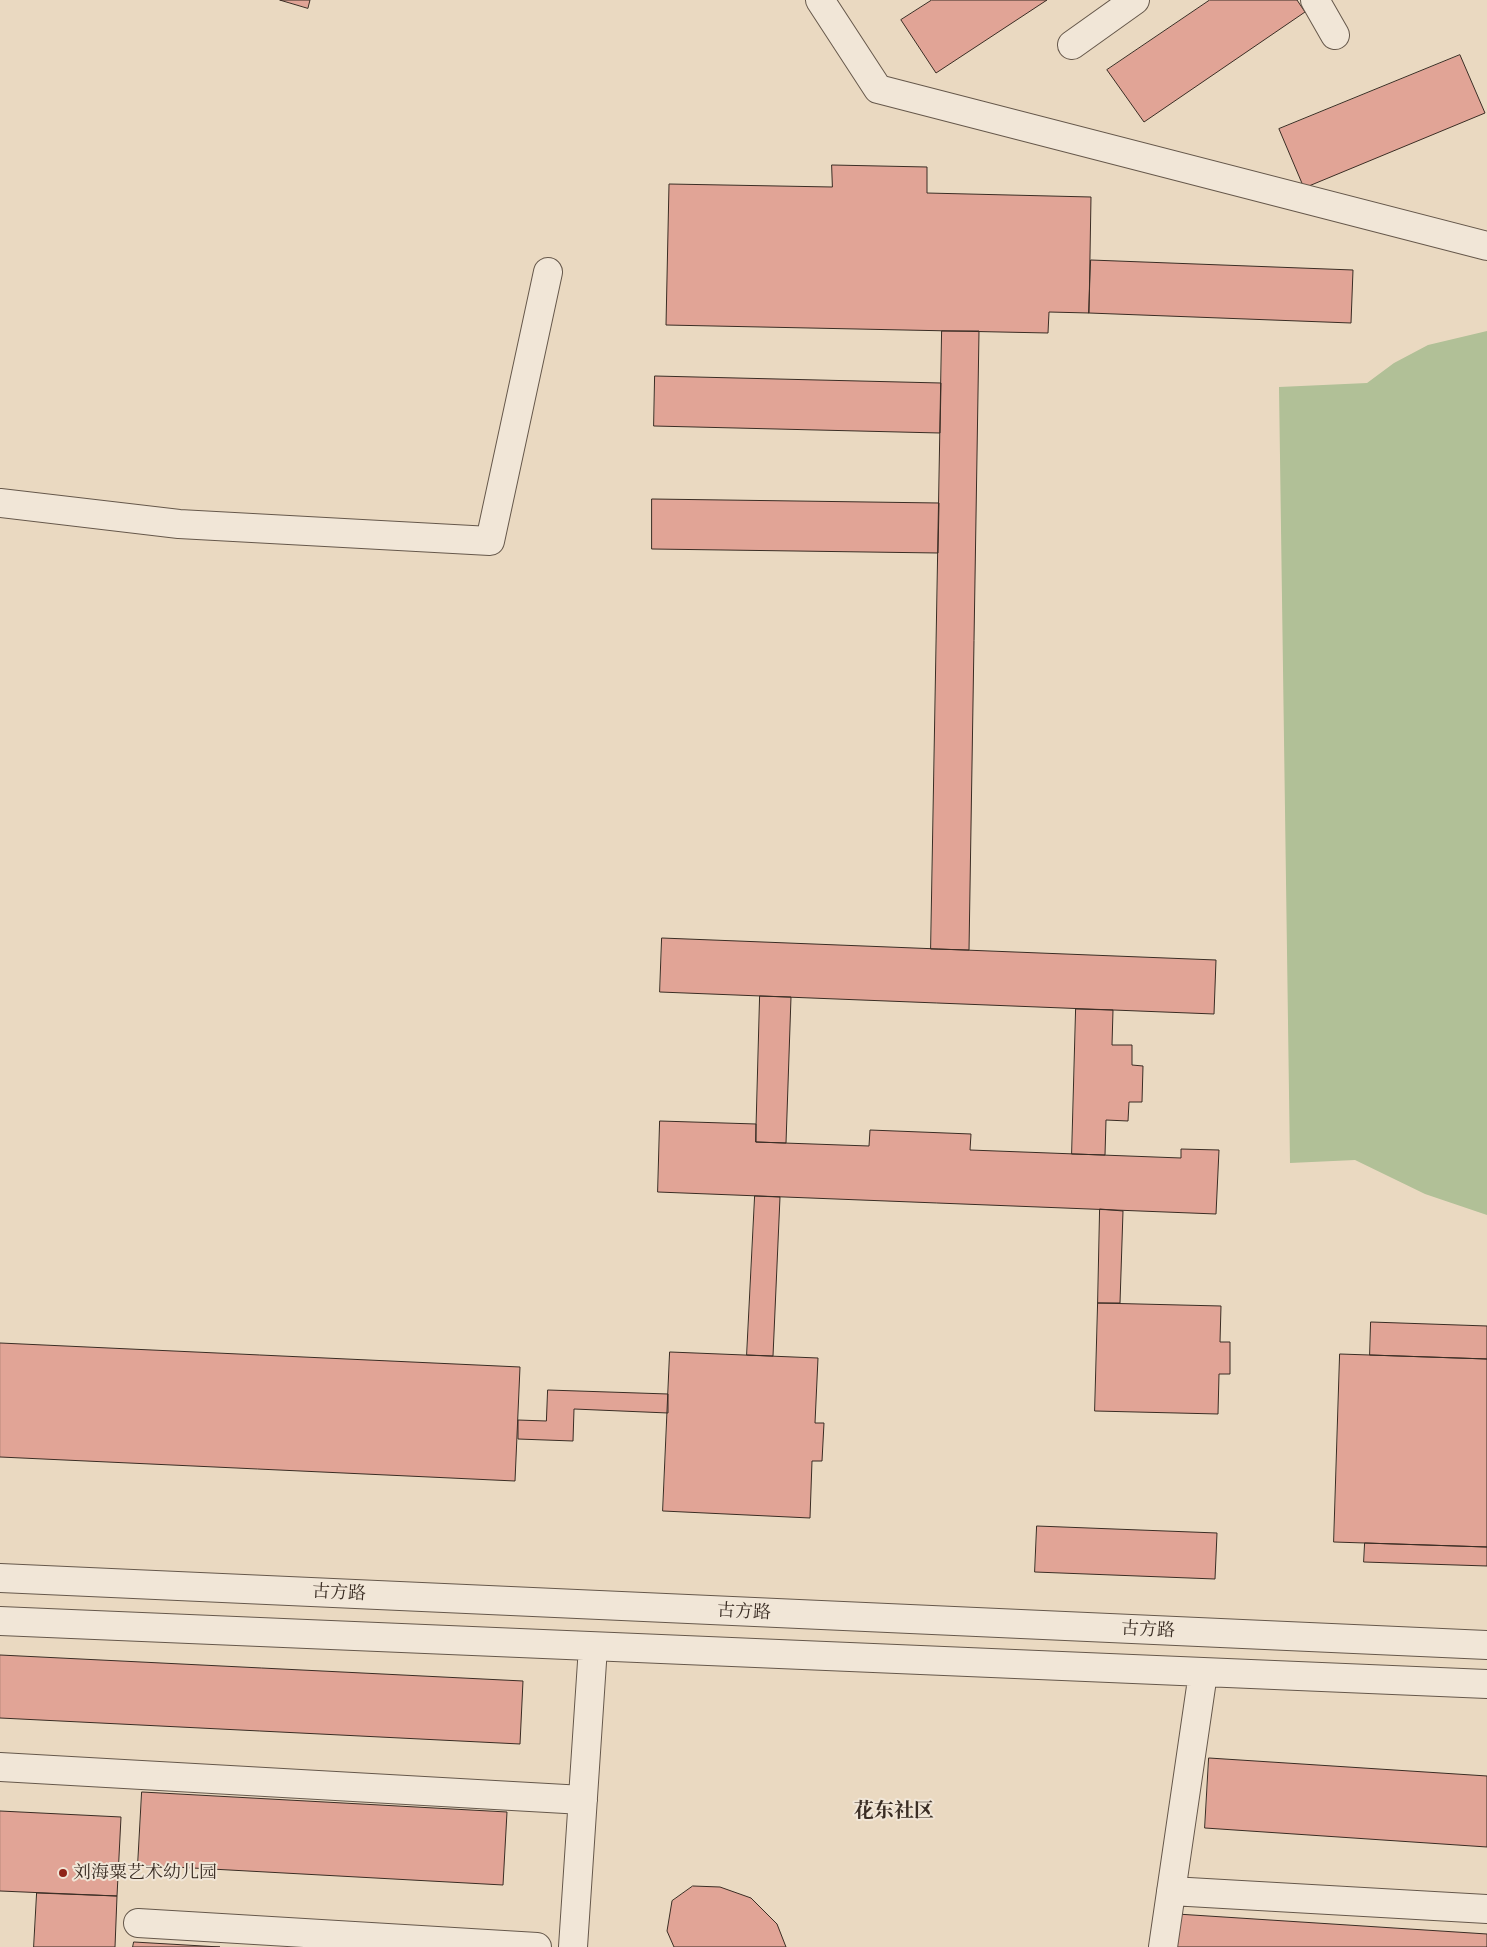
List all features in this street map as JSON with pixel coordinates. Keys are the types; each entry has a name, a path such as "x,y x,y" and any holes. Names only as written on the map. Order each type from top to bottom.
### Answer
{"street":[{"path":"820,0 878,89 1487,246"},
{"path":"1072,45 1135,0"},
{"path":"1315,0 1335,35"},
{"path":"0,502 179,524 490,540 548,272"},
{"name":"古方路","path":"0,1578 1487,1645"},
{"path":"0,1621 1487,1684"},
{"path":"573,1947 593,1647"},
{"path":"1163,1947 1203,1673"},
{"path":"0,1767 583,1800"},
{"path":"1171,1890 1487,1909"},
{"path":"138,1923 537,1947"}],"green space":[{"path":"1487,331 1487,1215 1425,1194 1355,1160 1290,1163 1279,387 1367,383 1394,363 1428,345"}],"building":[{"path":"280,0 310,0 308,8"},
{"path":"932,0 1047,0 936,73 901,20"},
{"path":"1210,0 1297,0 1305,12 1144,122 1107,70"},
{"path":"1460,55 1485,113 1304,188 1279,129"},
{"path":"832,165 927,167 927,193 1091,197 1089,313 1049,312 1048,333 666,325 669,184 832,187"},
{"path":"1091,260 1353,270 1351,323 1089,313"},
{"path":"942,331 979,331 969,950 931,949"},
{"path":"655,376 941,383 940,433 654,426"},
{"path":"652,499 939,503 938,553 652,549"},
{"path":"662,938 1216,960 1214,1014 660,992"},
{"path":"760,996 791,997 786,1143 756,1142"},
{"path":"1076,1009 1113,1010 1112,1045 1132,1045 1132,1065 1143,1066 1142,1102 1129,1102 1128,1121 1106,1120 1105,1155 1072,1154"},
{"path":"660,1121 756,1124 756,1142 869,1146 870,1130 971,1134 970,1150 1181,1158 1181,1149 1219,1150 1216,1214 658,1192"},
{"path":"755,1196 780,1197 773,1356 747,1355"},
{"path":"1100,1209 1123,1211 1120,1303 1098,1303"},
{"path":"1098,1303 1221,1306 1220,1342 1230,1342 1230,1374 1219,1374 1218,1414 1095,1411"},
{"path":"1371,1322 1487,1326 1487,1359 1370,1355"},
{"path":"0,1343 520,1367 515,1481 0,1457"},
{"path":"670,1352 818,1358 815,1423 824,1423 822,1461 812,1461 810,1518 663,1511"},
{"path":"1340,1354 1487,1359 1487,1547 1334,1542"},
{"path":"548,1390 668,1394 668,1413 574,1409 573,1441 518,1439 518,1420 546,1421"},
{"path":"1037,1526 1217,1533 1215,1579 1035,1572"},
{"path":"1365,1543 1487,1547 1487,1566 1364,1562"},
{"path":"0,1655 523,1681 520,1744 0,1718"},
{"path":"1209,1758 1487,1776 1487,1847 1205,1828"},
{"path":"142,1792 507,1812 503,1885 138,1865"},
{"path":"0,1811 121,1817 117,1896 0,1891"},
{"path":"693,1886 720,1887 751,1898 777,1924 786,1947 674,1947 667,1931 672,1901"},
{"path":"37,1893 117,1896 115,1947 34,1947"},
{"path":"1177,1914 1487,1934 1487,1947 1175,1947"},
{"path":"134,1942 220,1947 133,1947"}],"place":[{"name":"刘海粟艺术幼儿园","path":"63,1873"}],"district":[{"name":"花东社区","path":"894,1812"}]}
